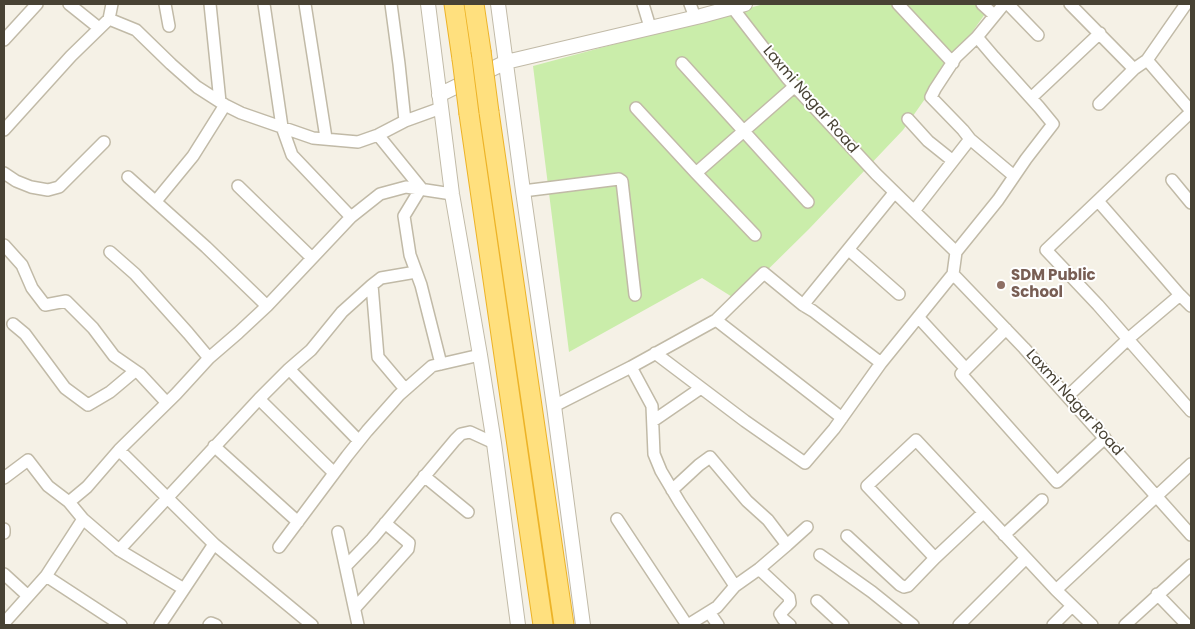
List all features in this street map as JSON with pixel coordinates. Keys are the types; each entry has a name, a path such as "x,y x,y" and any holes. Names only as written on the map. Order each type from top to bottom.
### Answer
{"highway":[{"path":"454,4 543,625"},
{"path":"474,4 564,625"}],"street":[{"path":"6,31 37,4"},
{"path":"69,4 100,28"},
{"path":"6,122 100,28 108,19 112,4"},
{"path":"166,4 169,26"},
{"path":"156,201 193,156 223,104 210,4"},
{"path":"264,4 282,127 292,155 351,217"},
{"path":"305,4 326,138"},
{"path":"391,4 400,64 405,122"},
{"path":"428,4 452,194 494,443 518,625"},
{"path":"498,4 583,625"},
{"path":"642,4 650,27"},
{"path":"898,4 953,63"},
{"path":"982,4 994,15"},
{"path":"1004,4 977,37 956,57 931,97 970,139 1014,176"},
{"path":"1008,4 1038,35"},
{"path":"1070,4 1134,68"},
{"path":"108,19 136,30 184,76 223,104 241,113 313,138 358,142 405,122 506,62 650,27 692,10 739,6"},
{"name":"Laxmi Nagar Road","path":"739,6 787,78 894,193 956,252"},
{"path":"1098,104 1134,68 1147,60 1187,7"},
{"path":"1031,98 1100,33"},
{"path":"655,354 805,464 842,418 881,363 953,274 956,252 998,200 1053,124 977,37"},
{"path":"1147,60 1191,111 1046,250 1098,305 1191,411"},
{"path":"682,63 808,202"},
{"path":"696,173 795,86"},
{"path":"636,108 755,235"},
{"path":"908,119 928,140 953,161"},
{"path":"378,135 421,188"},
{"path":"914,211 970,139"},
{"path":"4,173 16,181 31,187 48,190 59,187 104,142"},
{"path":"128,177 206,247 267,306"},
{"path":"523,192 619,179 622,181 635,295"},
{"path":"1172,180 1191,203"},
{"path":"238,186 312,258"},
{"path":"69,502 88,487 119,450 209,358 267,306 351,217 380,194 406,187 452,194"},
{"path":"421,188 404,216 410,256 421,285 441,364"},
{"path":"803,305 894,193"},
{"path":"1098,201 1191,306"},
{"path":"4,245 22,265 32,288 45,305 66,301 93,328 114,356 140,374 167,403"},
{"path":"849,250 898,294"},
{"path":"110,252 135,274 209,358"},
{"path":"119,550 259,399 288,369 311,350 342,312 381,278 416,272"},
{"path":"554,406 631,367 716,320 764,273 803,305 881,363"},
{"name":"Laxmi Nagar Road","path":"953,274 1068,396 1191,535"},
{"path":"372,285 378,357 405,389"},
{"path":"1068,396 1128,339 1180,295"},
{"path":"918,317 966,369"},
{"path":"716,320 842,418"},
{"path":"13,324 26,334 65,388 88,406 110,392 135,371"},
{"path":"1006,329 961,374 1057,482 1105,438"},
{"path":"279,547 359,441 405,389 432,366 480,355"},
{"path":"631,367 652,406 654,454 661,471 735,586"},
{"path":"288,369 359,441"},
{"path":"653,421 701,388"},
{"path":"259,399 334,473"},
{"path":"346,566 372,539 424,476 462,434 470,432 494,443"},
{"path":"934,558 867,486 916,440 1056,590 1092,625"},
{"path":"214,446 298,522"},
{"path":"119,450 214,544 312,625"},
{"path":"672,490 710,457 747,501 768,520 787,545"},
{"path":"4,478 28,460 48,486 69,502 83,519 119,550 184,589"},
{"path":"1056,590 1191,464"},
{"path":"424,476 468,512"},
{"path":"1004,535 1042,500"},
{"path":"847,536 904,587 908,586 934,558 983,512"},
{"path":"4,623 46,576 83,519"},
{"path":"617,519 688,625 717,608 735,586 759,569 807,527"},
{"path":"355,608 408,549 409,543 385,524"},
{"path":"4,528 4,533"},
{"path":"338,532 358,625"},
{"path":"160,625 214,544"},
{"path":"820,555 872,592 913,625"},
{"path":"959,625 1026,558"},
{"path":"1124,625 1191,565"},
{"path":"759,569 789,597 790,603 780,614 783,620 790,625"},
{"path":"4,574 28,596"},
{"path":"46,576 121,625"},
{"path":"1158,594 1187,625"},
{"path":"817,601 843,625"},
{"path":"1053,625 1072,606"},
{"path":"709,612 718,625"},
{"path":"209,625 211,623 216,625"}],"green space":[{"path":"764,4 992,4 903,130 809,229 737,300 702,278 569,352 533,66"}],"place":[{"name":"SDM Public School","path":"1001,285"}]}
